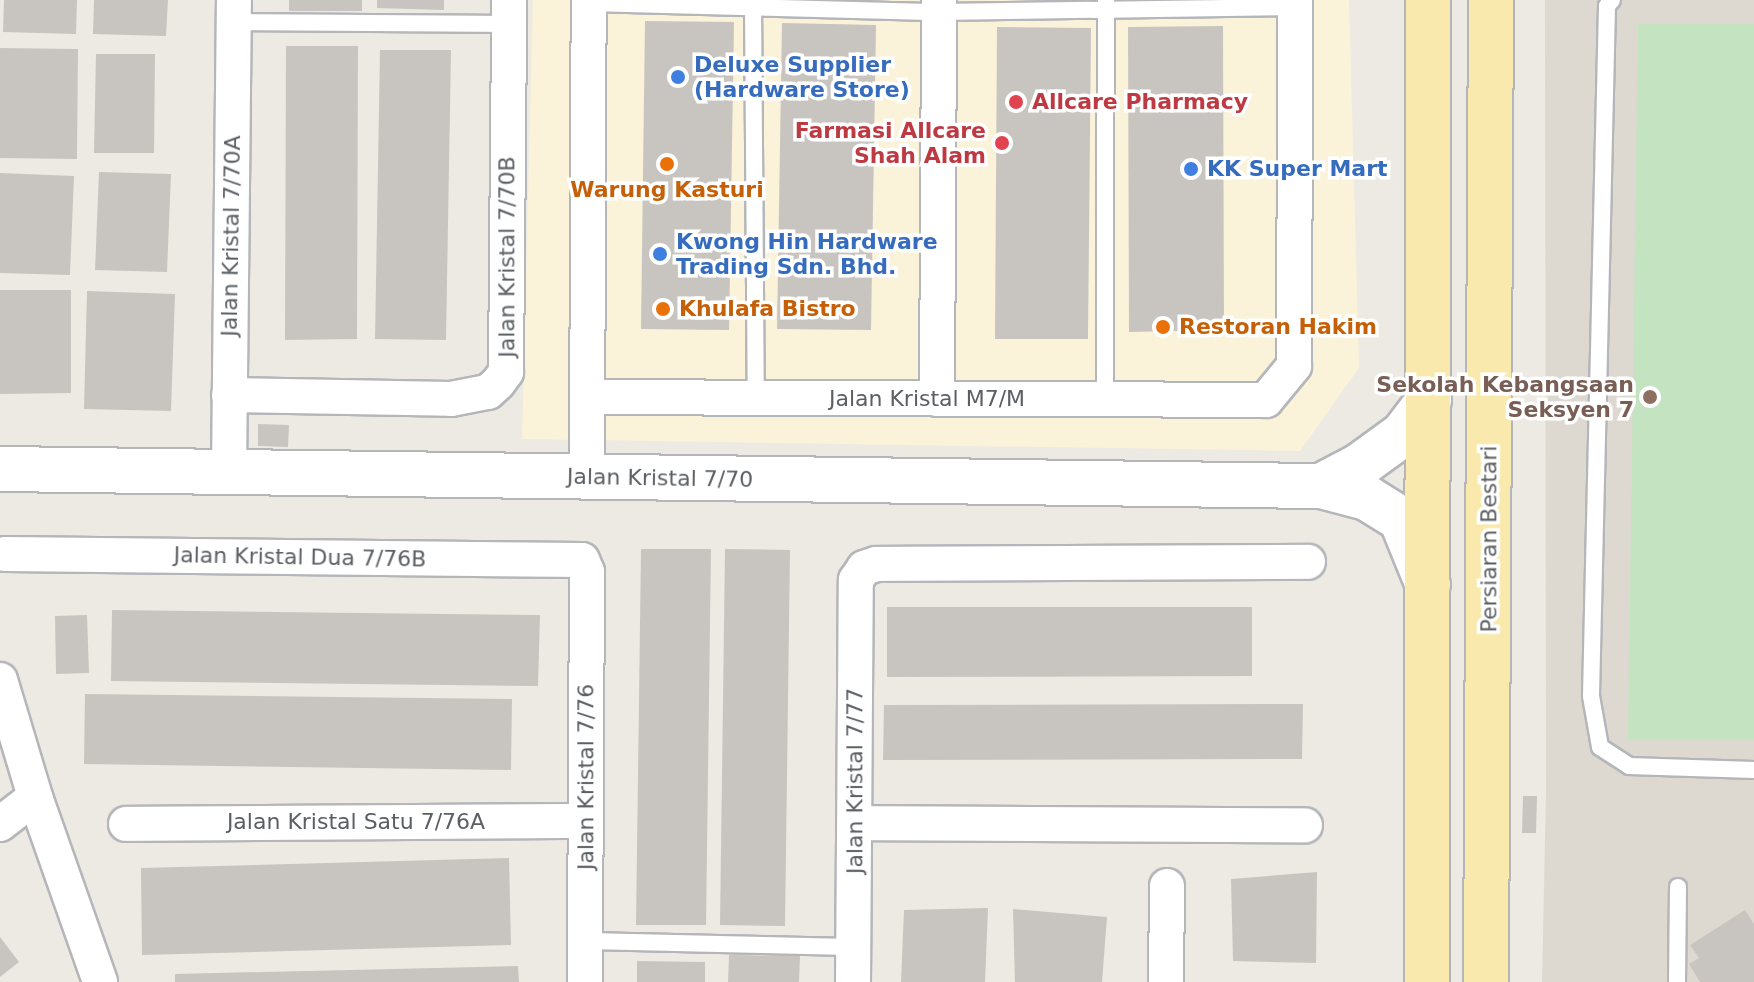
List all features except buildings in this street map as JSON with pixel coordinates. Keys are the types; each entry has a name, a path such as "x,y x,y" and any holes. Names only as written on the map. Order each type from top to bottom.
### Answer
{"main road":[{"path":"1427,982 1428,0"},
{"path":"1429,206 1481,1"},
{"name":"Persiaran Bestari","path":"1481,1 1486,982"}],"street":[{"path":"587,477 589,2"},
{"name":"Jalan Kristal M7/M","path":"588,397 1266,400 1294,366 1295,4"},
{"path":"937,399 939,6"},
{"name":"Jalan Kristal 7/70A","path":"229,472 234,11"},
{"name":"Jalan Kristal 7/70B","path":"229,395 451,399 488,392 498,383 506,372 508,12"},
{"path":"1321,486 1359,466 1403,434 1429,400"},
{"name":"Jalan Kristal 7/70","path":"0,469 1321,486"},
{"path":"1321,486 1367,498 1401,519 1428,585"},
{"name":"Jalan Kristal Dua 7/76B","path":"5,554 582,560 587,572"},
{"name":"Jalan Kristal 7/77","path":"853,982 856,580 864,568 876,564 1308,562"},
{"name":"Jalan Kristal 7/76","path":"585,982 587,572"},
{"path":"0,680 35,797 100,982"},
{"path":"0,824 35,797"},
{"name":"Jalan Kristal Satu 7/76A","path":"126,824 585,821"},
{"path":"855,823 1305,825"},
{"path":"1166,982 1167,886"}],"lane":[{"path":"1612,0 1607,6 1591,696 1600,747 1629,766 1754,770"},
{"path":"589,2 939,6 1295,4"},
{"path":"753,4 756,398"},
{"path":"1105,399 1106,5"},
{"path":"234,11 508,12"},
{"path":"1677,982 1678,887"},
{"path":"585,941 853,947"}],"shaded area":[{"path":"533,0 1349,0 1359,368 1300,451 522,439"},
{"name":"Sekolah Kebangsaan Seksyen 7","path":"1545,0 1754,0 1754,982 1542,982 1546,793"}],"green space":[{"path":"1638,24 1754,24 1754,740 1628,740"}],"place":[{"name":"Deluxe Supplier (Hardware Store)","path":"678,77"},
{"name":"Allcare Pharmacy","path":"1016,102"},
{"name":"Farmasi Allcare Shah Alam","path":"1002,143"},
{"name":"Warung Kasturi","path":"667,164"},
{"name":"KK Super Mart","path":"1191,169"},
{"name":"Kwong Hin Hardware Trading Sdn. Bhd.","path":"660,254"},
{"name":"Khulafa Bistro","path":"663,309"},
{"name":"Restoran Hakim","path":"1163,327"},
{"name":"Sekolah Kebangsaan Seksyen 7","path":"1650,397"}]}
